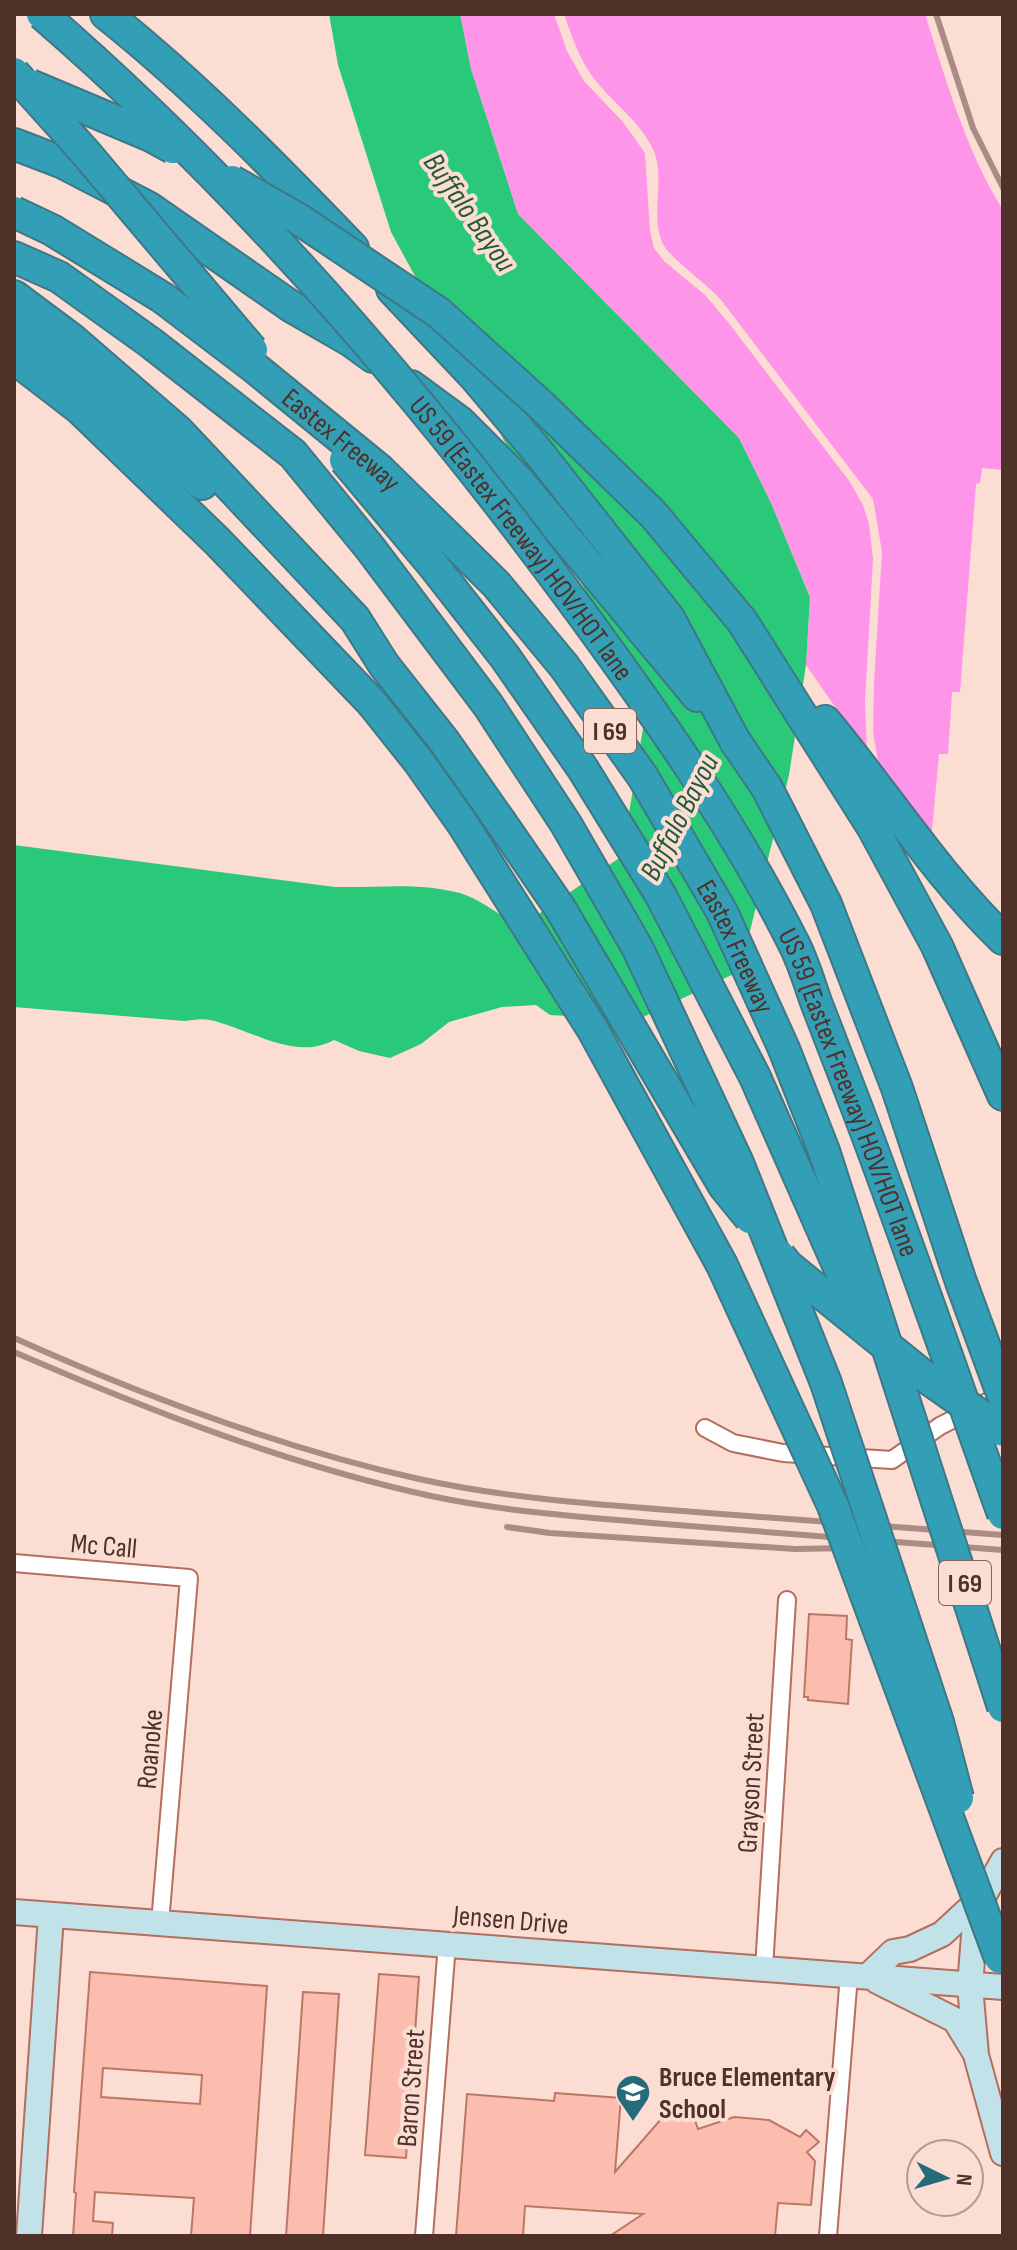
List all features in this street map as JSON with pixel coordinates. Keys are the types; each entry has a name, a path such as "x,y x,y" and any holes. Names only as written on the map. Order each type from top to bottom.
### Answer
{"highway":[{"name":"US 59 (Eastex Freeway) HOV/HOT lane","path":"42,14 91,56 183,145 278,242 369,346 514,521 662,724 729,826 795,947 871,1147 1003,1514"},
{"path":"106,14 155,53 256,147 475,377 669,618 735,741"},
{"path":"14,75 151,136 297,218 439,313 541,405 653,514 864,768 972,907 1003,939"},
{"path":"14,75 84,151 433,565 505,657 583,769 660,894 755,1077 925,1459"},
{"path":"14,144 61,162 148,207 292,307 351,341 460,422 518,480 735,741 767,788 826,904 897,1088 961,1282 1003,1395"},
{"name":"Eastex Freeway","path":"14,212 52,230 163,298 369,461 496,584 564,666 643,777 729,925 784,1049 824,1151 1003,1707"},
{"path":"14,257 59,277 151,343 293,454 370,548 488,705 574,838 637,947 738,1163 826,1383 938,1722 1002,1973"},
{"path":"14,296 73,340 177,430 355,619 384,665 444,741 560,908 724,1186 788,1266 920,1373 1003,1431"},
{"path":"14,325 71,366 186,468 384,665"},
{"path":"14,358 91,419 217,541 372,703 469,833 593,1030 722,1265 833,1506 1002,1973"},
{"path":"742,621 806,718 880,841 937,946 1003,1095"}],"main road":[{"path":"1003,1861 983,1897 975,1923 970,1986 976,2055 1003,2153"},
{"path":"976,2055 955,2020 859,1976 893,1952 910,1949 942,1934 983,1897"},
{"name":"Jensen Drive","path":"14,1912 970,1986 1002,1973"},
{"path":"29,2236 51,1916"}],"street":[{"path":"705,1428 733,1443 783,1453 892,1460 940,1426 1003,1395"},
{"name":"Mc Call","path":"14,1563 189,1578"},
{"name":"Roanoke","path":"160,1923 189,1578"},
{"name":"Grayson Street","path":"764,1968 787,1600"},
{"name":"Baron Street","path":"424,2236 447,1944"},
{"path":"828,2236 859,1976"}],"shaded area":[{"path":"460,14 554,14 567,51 584,81 623,122 645,153 654,248 664,261 705,295 728,322 850,482 863,505 869,524 873,559 865,701 867,753 806,665 810,596 771,503 739,438 518,214 471,69"},
{"path":"564,14 925,14 968,139 1003,210 1003,470 982,468 980,483 976,484 960,692 952,692 948,754 939,754 931,841 879,768 873,732 882,552 873,499 721,300 673,257 663,244 657,220 658,170 652,147 640,129 590,74"}],"water":[{"name":"Buffalo Bayou","path":"329,14 460,14 471,69 518,214 739,438 771,503 810,597 806,665 789,775 740,971 637,1020 550,1015 536,1005 502,1007 449,1022 421,1044 390,1058 359,1051 334,1040 319,1046 288,1045 207,1019 184,1021 14,1007 14,845 335,887 444,890 475,899 520,927 622,856 647,704 391,232 338,65"}],"building":[{"path":"809,1614 847,1616 846,1639 852,1640 848,1704 804,1697"},
{"path":"90,1972 267,1986 250,2236 191,2236 194,2198 95,2192 93,2221 113,2223 112,2236 73,2236","holes":["103,2068 202,2075 200,2104 101,2097"]},
{"path":"379,1974 419,1977 406,2158 365,2155"},
{"path":"303,1992 339,1994 323,2236 286,2236"},
{"path":"555,2093 621,2098 615,2172 662,2118 689,2103 698,2129 734,2117 769,2120 800,2137 806,2130 819,2142 807,2152 815,2161 811,2205 778,2203 775,2236 610,2236 643,2214 525,2206 523,2236 456,2236 467,2094 554,2101"}],"railway":[{"path":"936,14 973,128 1003,188"},
{"path":"14,1338 162,1399 265,1436 368,1467 453,1486 591,1504 1003,1535"},
{"path":"14,1352 219,1434 324,1469 431,1496 492,1507 584,1517 1003,1550"},
{"path":"507,1527 550,1533 795,1549 850,1548"}],"place":[{"name":"Bruce Elementary School","path":"633,2123"}]}
